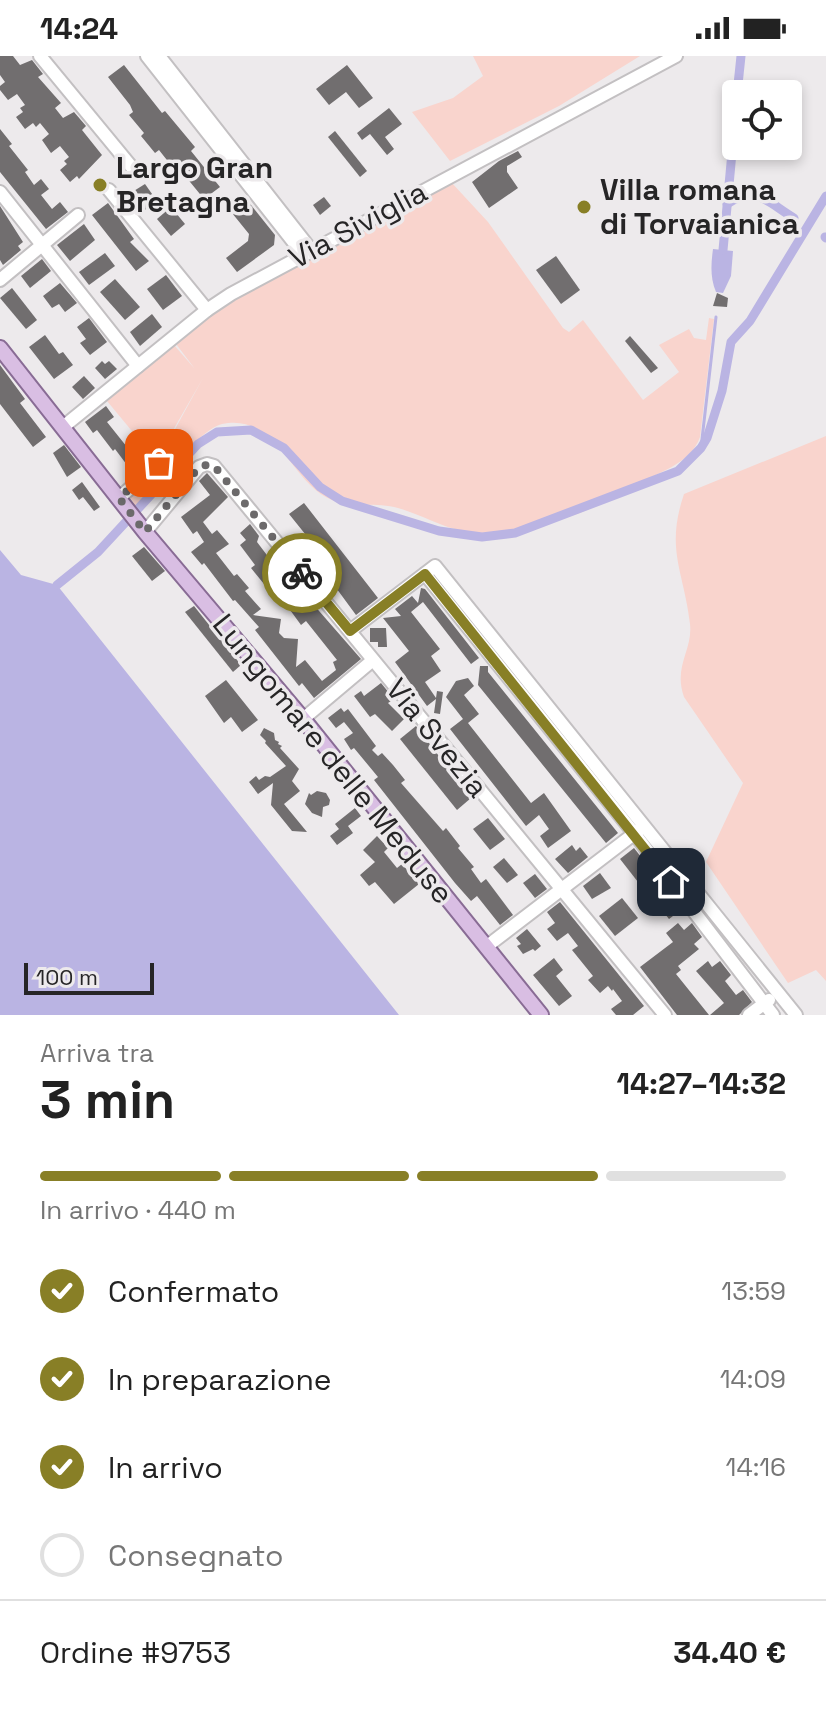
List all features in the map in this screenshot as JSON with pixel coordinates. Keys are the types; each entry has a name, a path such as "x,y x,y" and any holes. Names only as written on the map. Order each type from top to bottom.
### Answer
{"main road":[{"name":"Lungomare delle Meduse","path":"0,348 144,530 303,719 541,1015"}],"street":[{"path":"40,56 134,170"},
{"path":"147,56 307,252"},
{"path":"159,56 307,252"},
{"name":"Via Siviglia","path":"63,427 207,310 307,252 676,56"},
{"path":"109,190 207,310"},
{"path":"0,192 138,366"},
{"path":"0,280 78,215"},
{"path":"121,501 159,463"},
{"name":"Via Svezia","path":"144,530 199,467 207,464 215,467 665,1015"},
{"path":"350,631 430,570 639,830 796,1015"},
{"path":"303,719 373,660"},
{"path":"486,947 639,830"},
{"path":"639,830 773,1015"},
{"path":"749,1015 778,993"}],"shaded area":[{"path":"473,56 640,56 559,106 450,161 412,112 453,98 483,76"},
{"path":"451,182 488,222 563,328 569,332 583,320 643,400 679,372 659,345 689,329 694,338 706,340 709,318 714,319 700,437 689,454 671,467 585,511 505,532 485,534 450,528 398,508 332,500 305,480 270,439 257,429 241,423 222,424 189,448 137,508 127,493 157,462 203,378 156,460 107,401 174,345 195,369 176,344 225,304"},
{"path":"713,249 733,251 731,276 723,293 716,292 713,281"},
{"path":"826,436 826,981 816,970 788,983 706,862 743,783 684,697 681,686 690,624 678,560 676,530 684,494"},
{"path":"0,550 21,575 57,585 399,1015 0,1015"}],"building":[{"path":"0,56 13,56 20,65 32,60 43,74 38,77 61,103 55,108 63,118 74,112 86,126 82,130 102,155 79,179 77,176 70,182 60,170 69,157 60,146 51,153 42,140 49,134 40,123 36,127 33,123 25,129 16,117 23,112 20,108 25,105 17,94 8,100 0,90 5,82 0,75"},
{"path":"124,65 162,113 165,111 195,147 191,151 220,187 204,199 177,166 174,169 159,150 155,153 141,136 144,133 129,115 133,112 130,105 108,77"},
{"path":"347,65 373,98 359,108 346,92 329,105 316,89"},
{"path":"389,108 402,124 385,137 394,149 387,155 370,134 362,140 357,133"},
{"path":"0,129 28,170 25,172 34,185 41,179 49,189 41,195 52,209 60,202 68,212 46,229 0,172"},
{"path":"335,131 367,171 360,177 328,137"},
{"path":"518,151 522,157 507,166 507,172 518,188 489,208 472,182"},
{"path":"145,184 157,201 142,212 129,194"},
{"path":"324,197 331,206 320,215 313,205"},
{"path":"247,200 275,235 274,245 237,272 226,258 248,241 249,234 232,213"},
{"path":"108,203 134,239 130,242 149,261 136,271 92,215"},
{"path":"0,206 23,242 18,246 21,250 3,265 0,260"},
{"path":"171,207 185,224 171,236 157,219"},
{"path":"84,224 95,240 70,261 57,245"},
{"path":"105,253 115,266 89,285 79,272"},
{"path":"556,256 580,290 561,304 536,270"},
{"path":"42,259 51,271 30,288 21,276"},
{"path":"166,275 182,296 163,310 147,289"},
{"path":"115,279 140,307 125,320 100,292"},
{"path":"60,283 77,303 65,312 59,304 52,308 43,296"},
{"path":"12,288 37,320 26,329 0,298"},
{"path":"717,293 728,298 727,307 713,306"},
{"path":"152,314 162,327 140,346 130,332"},
{"path":"89,318 107,342 90,355 80,343 86,339 77,327"},
{"path":"45,335 59,354 63,352 73,365 54,379 29,347"},
{"path":"630,336 658,368 651,373 625,341"},
{"path":"102,361 105,364 109,361 117,369 105,379 95,368"},
{"path":"0,365 25,399 20,403 46,437 33,447 0,404"},
{"path":"84,376 95,388 83,399 72,387"},
{"path":"106,406 114,417 107,422 131,452 139,446 149,460 133,473 115,449 113,451 97,430 93,433 85,422"},
{"path":"64,445 81,467 67,477 53,453"},
{"path":"207,473 228,497 203,522 212,534 217,530 229,544 216,553 234,576 237,574 249,588 245,591 261,609 253,615 281,619 279,633 284,638 298,639 296,667 305,660 322,681 336,670 333,662 337,660 306,621 301,625 277,592 292,580 361,659 314,698 302,683 299,686 255,630 259,627 191,552 204,542 197,531 193,534 181,517 210,495 199,481"},
{"path":"82,482 100,507 94,511 83,497 79,500 72,490"},
{"path":"304,503 378,598 356,615 320,566 326,560 289,514"},
{"path":"250,524 259,536 257,542 279,571 264,584 251,568 255,565 240,545 246,540 240,533"},
{"path":"144,547 165,571 152,581 132,556"},
{"path":"421,588 425,589 479,658 471,664 423,602 411,612 440,649 431,656 441,671 425,682 436,698 437,691 443,692 440,714 434,713 436,699 427,706 395,662 409,651 383,618 401,616 395,609 412,596 418,603"},
{"path":"194,606 241,665 233,672 185,612"},
{"path":"370,628 386,628 387,647 378,647 378,642 370,642"},
{"path":"480,666 488,666 488,672 618,833 606,843 478,685"},
{"path":"468,678 474,686 464,695 479,714 468,723 531,803 544,793 571,831 548,848 540,836 549,829 539,815 526,826 450,729 463,719 446,697 456,681"},
{"path":"226,680 258,720 242,732 231,717 224,723 205,696"},
{"path":"381,683 394,699 388,703 404,719 392,731 375,714 370,717 354,696 361,691 364,696"},
{"path":"341,708 344,712 348,709 376,746 372,750 378,756 382,753 393,765 405,780 401,783 460,846 458,848 474,867 471,869 481,883 486,879 513,915 500,925 477,896 471,901 455,883 374,780 378,777 354,748 351,750 344,739 353,733 344,722 336,728 328,718"},
{"path":"416,726 471,798 457,810 400,739"},
{"path":"264,728 274,733 275,740 282,746 280,748 299,769 292,781 300,791 284,804 307,832 292,831 271,805 273,783 258,794 249,782 256,776 259,780 270,777 286,766 260,735"},
{"path":"317,791 326,793 330,800 329,805 323,807 322,817 312,813 305,804 309,793 311,795"},
{"path":"355,808 361,816 348,826 353,833 337,845 330,836 339,829 335,824"},
{"path":"488,818 505,839 490,850 473,829"},
{"path":"377,836 388,848 384,852 397,868 402,864 419,884 394,904 375,882 369,886 360,875 375,862 363,850"},
{"path":"572,845 576,851 580,847 588,857 568,873 555,859"},
{"path":"634,848 652,871 638,882 620,859"},
{"path":"504,858 518,875 507,883 493,867"},
{"path":"600,873 611,888 592,899 583,886"},
{"path":"535,874 547,889 535,898 523,883"},
{"path":"663,886 681,910 669,919 651,896"},
{"path":"622,898 638,918 615,936 599,916"},
{"path":"560,902 644,1006 633,1015 616,1015 611,1009 622,1001 613,989 608,986 600,993 588,980 593,976 572,950 578,946 568,933 557,941 547,929 555,923 547,912"},
{"path":"678,923 684,930 692,923 702,937 694,944 699,949 678,966 681,970 676,974 709,1015 677,1015 640,967 673,942 666,933"},
{"path":"527,929 541,946 523,954 516,938"},
{"path":"554,958 563,970 556,976 572,996 559,1006 533,975"},
{"path":"708,961 712,967 720,961 731,975 725,981 736,995 743,990 752,1002 739,1015 710,1015 724,1003 696,971"}],"waterway":[{"path":"738,80 741,56"},
{"path":"723,250 731,160"},
{"path":"727,204 737,198 754,195 794,218"},
{"path":"57,585 98,552 198,444 217,432 251,430 284,448 320,487 342,501 439,531 482,537 515,533 678,471 707,438 722,391 731,342 750,321 826,196"},
{"path":"701,448 716,317"}],"way so far":[{"path":"159,463 119,498 145,532 199,467 210,464 302,573"}],"place":[{"name":"Largo Gran Bretagna","path":"100,185"},
{"name":"Villa romana di Torvaianica","path":"584,207"}],"route":[{"path":"302,573 350,631 425,574 671,882"}]}
